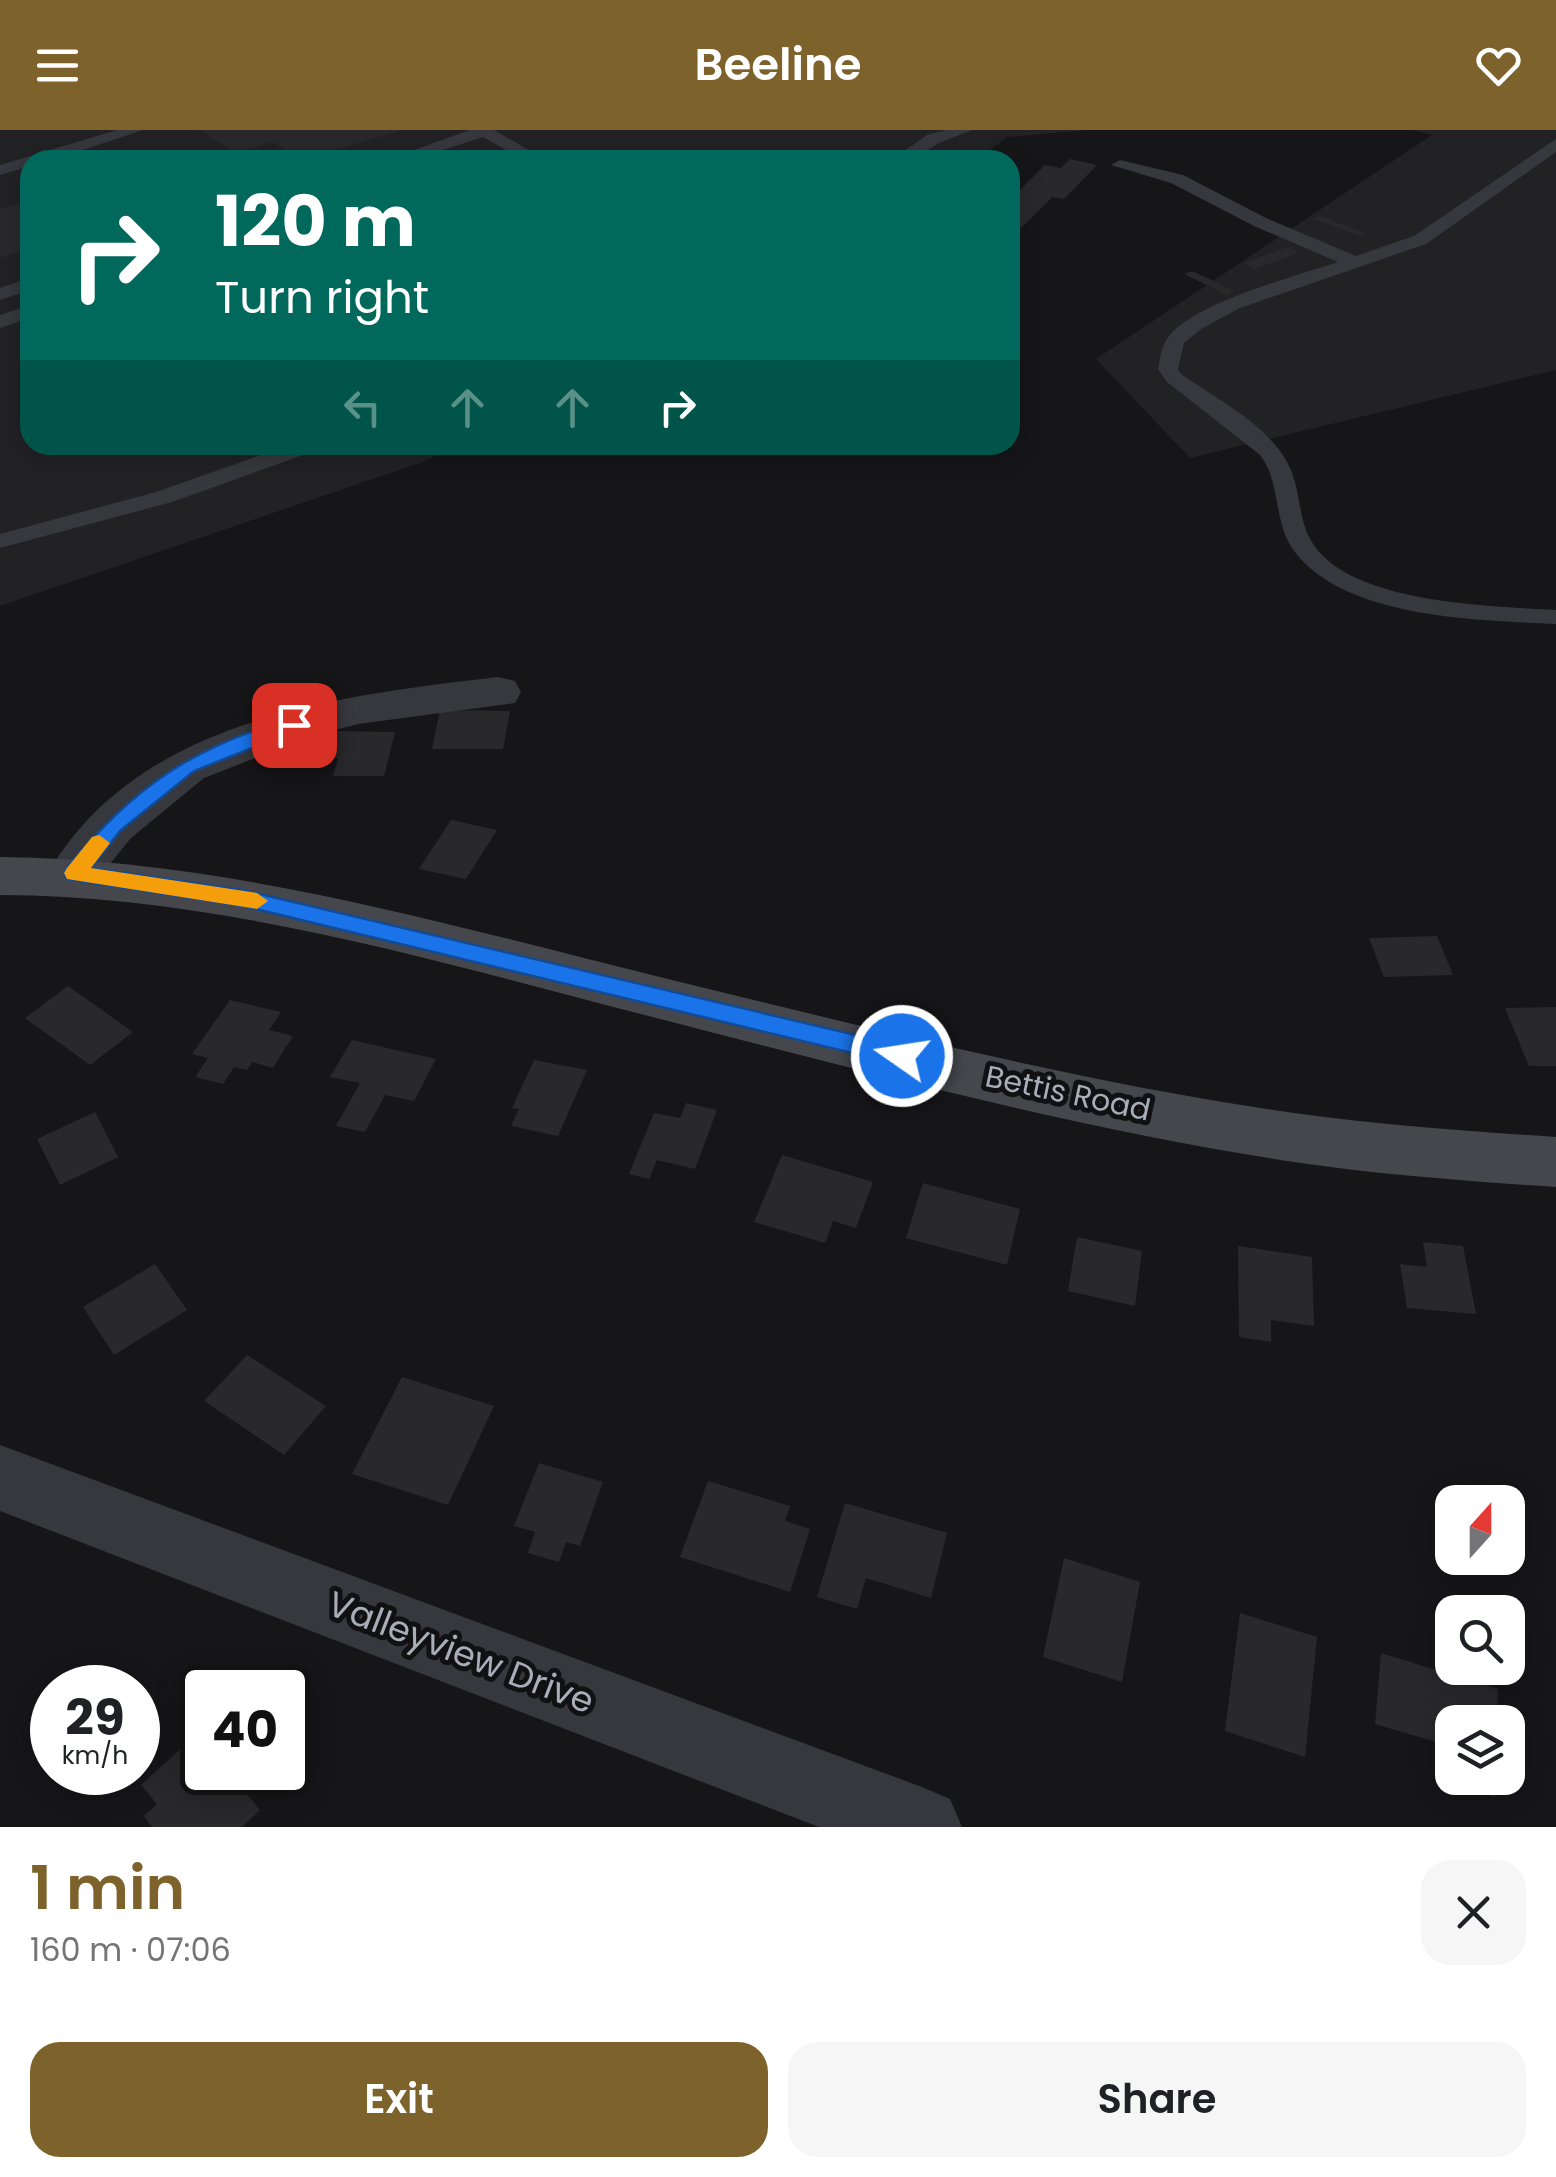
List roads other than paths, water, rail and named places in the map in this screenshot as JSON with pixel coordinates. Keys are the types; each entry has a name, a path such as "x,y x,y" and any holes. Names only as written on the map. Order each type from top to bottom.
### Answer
{"street":[{"path":"74,873 113,826 187,766 294,725 342,713 498,692"},
{"name":"Bettis Road","path":"0,876 74,873 243,898 1096,1102 1310,1139 1556,1162"},
{"name":"Valleyview Drive","path":"0,1478 922,1827"}],"lane":[{"path":"69,150 135,130"},
{"path":"916,150 933,139 964,130"},
{"path":"426,150 484,131 519,150"},
{"path":"1556,144 1420,240 1251,298 1194,325 1175,341 1168,369 1174,378 1262,445 1276,461 1295,533 1307,553 1359,586 1394,598 1475,611 1556,616"},
{"path":"83,146 89,150"},
{"path":"1120,165 1177,178 1260,222 1355,262"},
{"path":"0,540 164,498 282,455"}]}
